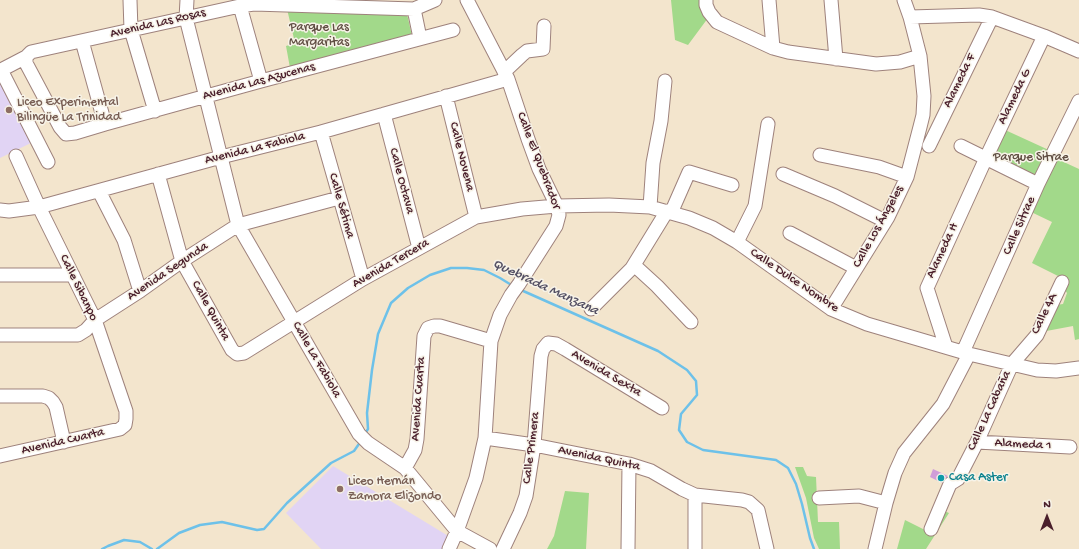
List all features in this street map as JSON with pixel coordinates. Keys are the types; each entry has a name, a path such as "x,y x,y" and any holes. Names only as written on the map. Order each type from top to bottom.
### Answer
{"street":[{"path":"130,0 130,30 154,111"},
{"name":"Calle La Fabiola","path":"187,0 186,18 238,225 363,438 405,468 457,531"},
{"name":"Avenida Las Rosas","path":"48,162 1,70 26,57 31,52 254,4 414,9 435,0"},
{"name":"Calle El Quebrador","path":"448,549 457,531 476,478 485,438 491,341 500,315 511,295 520,284 556,226 559,215 557,206 539,169 506,76 467,0"},
{"path":"706,0 706,5 712,17 717,22 773,48 788,52 876,64 900,62 920,56"},
{"path":"769,0 773,48"},
{"path":"831,0 836,59"},
{"name":"Calle Los Ángeles","path":"831,309 885,221 907,177 923,115 924,96 920,56 904,0"},
{"path":"240,6 260,81"},
{"path":"414,9 420,38"},
{"path":"910,17 979,15 992,17 1044,36 1079,51"},
{"name":"Alameda F","path":"929,146 992,17"},
{"path":"506,76 522,55 528,51 544,48 544,26"},
{"name":"Avenida Las Azucenas","path":"26,57 26,63 60,127 66,134 75,134 105,124 260,81 453,30"},
{"name":"Alameda G","path":"986,158 1044,36"},
{"path":"82,41 105,124"},
{"name":"Avenida La Fabiola","path":"0,210 9,211 39,208 221,157 321,132 446,96 506,76"},
{"path":"650,207 653,163 661,121 665,81"},
{"name":"Calle Novena","path":"446,96 476,217"},
{"name":"Calle Sitrae","path":"874,549 895,473 904,453 943,404 959,373 966,353 1038,184 1079,101"},
{"name":"Calle Octava","path":"384,114 419,248"},
{"path":"737,242 755,206 768,124"},
{"name":"Calle Sétima","path":"321,132 363,280"},
{"path":"961,146 1038,184"},
{"path":"820,155 879,166 907,177"},
{"name":"Calle Sibanpo","path":"16,156 39,208 95,320 126,411 125,425"},
{"name":"Alameda H","path":"946,347 927,288 986,158"},
{"path":"591,309 634,265 669,212 689,172 732,185"},
{"name":"Calle Quinta","path":"158,174 182,261 232,350 237,354"},
{"path":"783,174 834,196 885,221"},
{"path":"99,191 124,240 140,291"},
{"name":"Avenida Segunda","path":"0,335 78,335 86,330 95,320 238,225 339,198"},
{"name":"Calle Dulce Nombre","path":"557,206 609,205 650,207 689,218 713,228 737,242 831,309 867,324 966,353 1037,370 1056,371 1079,368"},
{"name":"Avenida Tercera","path":"237,354 244,353 363,280 476,217 522,209 557,206"},
{"path":"790,233 856,268"},
{"path":"634,265 658,286 691,322"},
{"path":"0,275 73,275"},
{"name":"Calle 4A","path":"1012,364 1037,335 1062,282"},
{"name":"Avenida Cuarta","path":"405,468 415,450 417,439 424,336 428,328 440,326 491,341"},
{"name":"Avenida Sexta","path":"548,344 556,344 565,349 662,408"},
{"name":"Calle Primera","path":"503,549 520,513 526,496 534,445 541,356 543,349 548,344"},
{"name":"Calle La Cabaña","path":"931,529 950,484 958,479 977,442 1012,364"},
{"path":"0,396 43,396 50,398 56,407 64,442"},
{"name":"Avenida Cuarta","path":"0,456 120,429 125,425"},
{"name":"Avenida Quinta","path":"485,438 534,445 629,464 651,471 695,495 749,502 758,510 766,549"},
{"name":"Alameda 1","path":"977,442 1070,447"},
{"path":"628,549 629,464"},
{"path":"695,495 695,549"},
{"path":"819,498 859,496 886,503"},
{"path":"457,531 490,549"}],"shaded area":[{"name":"Liceo Experimental Bilingüe La Trinidad","path":"0,79 35,141 0,158"},
{"name":"Liceo Hernán Zamora Elizondo","path":"333,466 450,537 444,549 321,549 286,513"}],"green space":[{"path":"671,0 702,0 708,18 688,45 675,40"},
{"name":"Parque Las Margaritas","path":"287,9 407,14 412,36 290,68 286,46 295,43"},
{"name":"Parque Sitrae","path":"1003,129 1051,151 1038,179 990,156"},
{"path":"1055,158 1079,169 1079,339 1075,340 1073,326 1041,332 1056,305 1063,304 1067,293 1060,277 1032,263 1052,222 1029,211"},
{"path":"795,467 803,467 807,476 816,477 818,522 839,522 840,549 819,549 814,538 806,498"},
{"path":"565,491 589,493 586,549 547,549 554,536"},
{"path":"942,510 949,513 926,549 897,549 905,520 931,533"}],"building":[{"name":"Casa Aster","path":"933,469 948,476 942,483 930,477"}],"waterway":[{"name":"Quebrada Manzana","path":"364,435 368,429 367,413 378,334 391,303 408,288 430,275 451,268 484,270 513,286"},
{"name":"Quebrada Manzana","path":"521,290 658,351 687,370 696,381 697,395 681,414 679,430 687,442 703,450 776,460 788,468 796,484 814,549"},
{"name":"Quebrada Manzana","path":"157,549 179,533 200,525 222,522 257,530 264,529 287,503 331,463 354,451 361,441"},
{"path":"102,549 124,540 140,542 152,549"}],"place":[{"name":"Liceo Experimental Bilingüe La Trinidad","path":"9,110"},
{"name":"Casa Aster","path":"941,478"},
{"name":"Liceo Hernán Zamora Elizondo","path":"340,489"}]}
